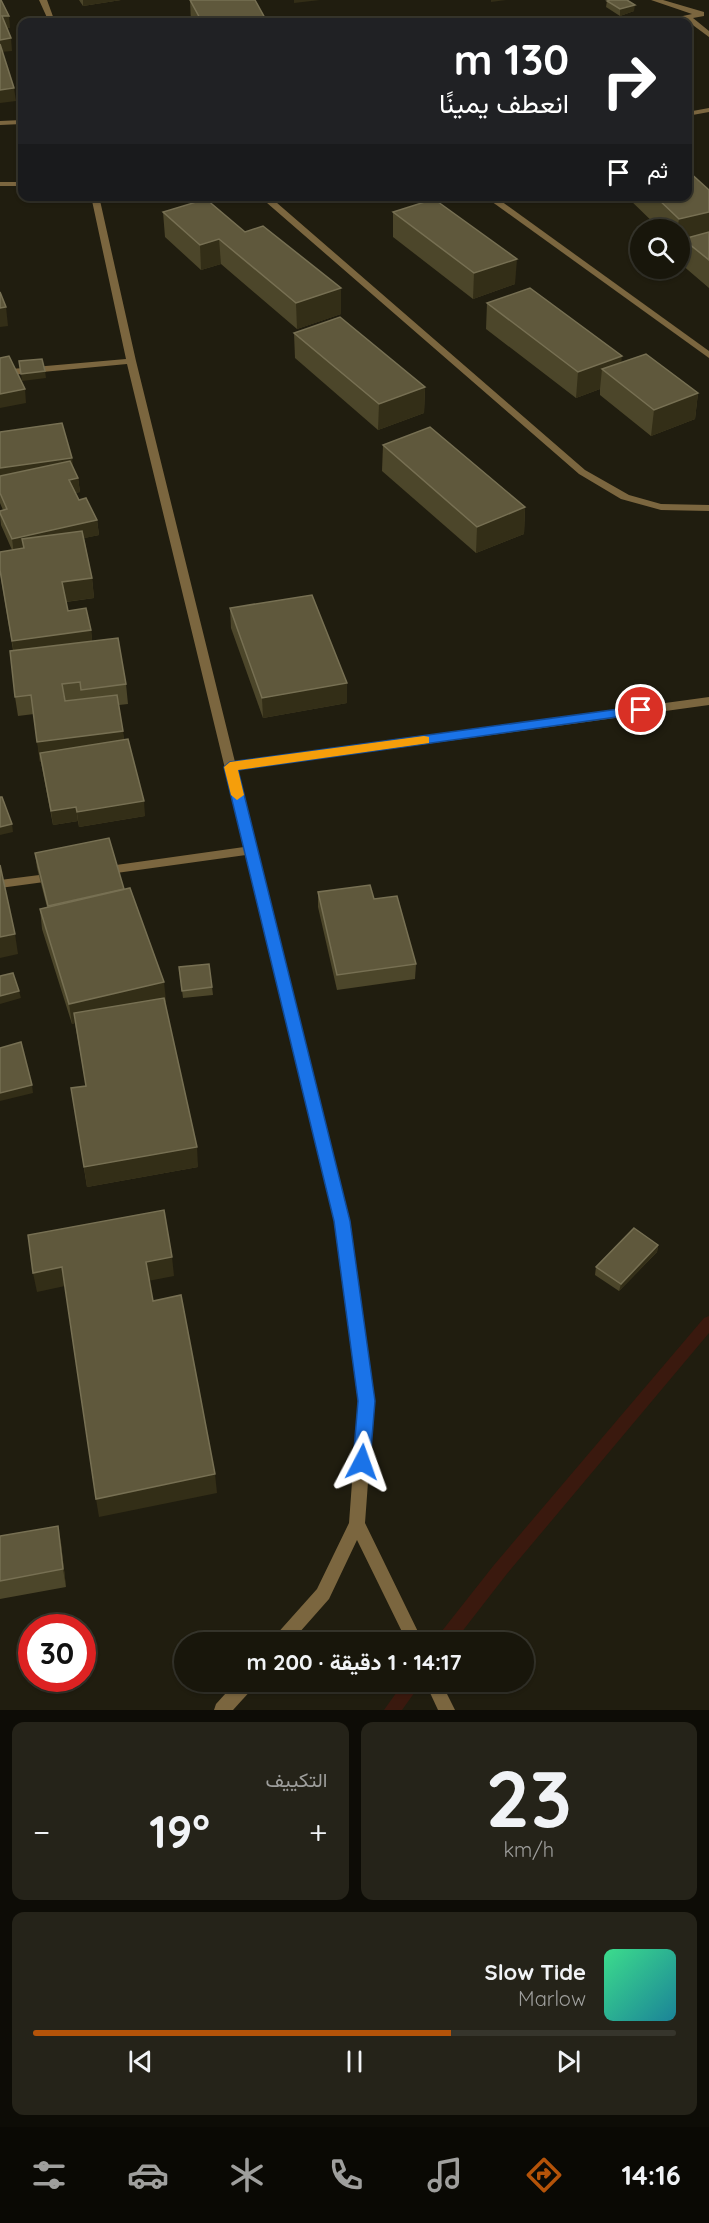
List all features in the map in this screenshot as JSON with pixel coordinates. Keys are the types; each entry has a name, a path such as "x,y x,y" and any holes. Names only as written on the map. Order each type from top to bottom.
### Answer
{"street":[{"path":"43,0 50,18"},
{"path":"655,0 705,12"},
{"path":"683,18 705,12"},
{"path":"692,21 709,34"},
{"path":"692,113 709,110"},
{"path":"0,123 18,122"},
{"path":"0,184 18,183"},
{"path":"96,201 130,361 342,1221 366,1401 357,1522 323,1594 290,1632"},
{"path":"269,201 582,472 625,497 661,507 709,508"},
{"path":"495,201 709,355"},
{"path":"0,373 130,361"},
{"path":"230,767 709,701"},
{"path":"91,872 251,850"},
{"path":"0,884 68,875"},
{"path":"357,1522 410,1632"},
{"path":"222,1710 238,1692"},
{"path":"439,1692 447,1710"}],"building":[{"path":"0,0 9,16 2,16 11,38 0,40"},
{"path":"190,0 255,0 265,18 200,18"},
{"path":"627,0 635,5 620,9 607,1"},
{"path":"0,44 14,88 0,90"},
{"path":"692,175 709,190 709,212 679,219 660,201 692,201"},
{"path":"199,201 208,201 245,232 263,226 341,288 296,303 219,239 200,245 163,212"},
{"path":"428,201 437,201 517,259 474,273 393,212"},
{"path":"709,232 709,260 690,245 690,237"},
{"path":"530,288 622,356 578,372 487,303"},
{"path":"0,292 6,307 0,308"},
{"path":"340,317 425,387 379,404 294,333"},
{"path":"646,354 698,393 654,410 602,369"},
{"path":"9,356 25,389 0,394 0,358"},
{"path":"42,359 45,371 21,374 19,361"},
{"path":"62,423 72,458 0,468 0,432"},
{"path":"430,427 525,507 477,527 383,445"},
{"path":"70,461 78,478 69,480 79,500 86,498 97,520 12,539 0,513 7,509 0,493 0,476"},
{"path":"82,531 92,578 62,582 68,611 86,608 91,630 12,641 0,570 0,552 24,548 22,539"},
{"path":"312,595 347,683 262,698 230,608"},
{"path":"118,638 126,684 81,690 80,682 62,684 65,701 117,695 123,731 37,742 31,695 15,697 10,651"},
{"path":"128,739 144,801 77,812 76,807 51,811 40,753"},
{"path":"0,797 2,797 12,824 0,827"},
{"path":"109,838 124,889 48,906 35,853"},
{"path":"0,865 15,934 0,937"},
{"path":"370,885 374,899 397,896 416,964 337,975 318,892"},
{"path":"130,888 164,982 69,1004 40,909"},
{"path":"209,964 212,987 182,991 179,967"},
{"path":"13,973 19,991 0,996 0,976"},
{"path":"164,998 197,1147 84,1167 71,1088 86,1086 74,1013"},
{"path":"21,1042 32,1085 0,1093 0,1048"},
{"path":"164,1210 172,1257 146,1262 153,1301 181,1295 215,1474 96,1499 62,1267 33,1273 28,1235"},
{"path":"634,1228 658,1245 621,1284 596,1267"},
{"path":"58,1526 63,1569 0,1581 0,1536"}],"waterway":[{"path":"452,1632 500,1570 709,1322"},
{"path":"392,1710 406,1692"}],"slow traffic":[{"path":"237,795 230,767 424,740"}],"route":[{"path":"362,1462 366,1401 342,1221 230,767 641,710"}]}
